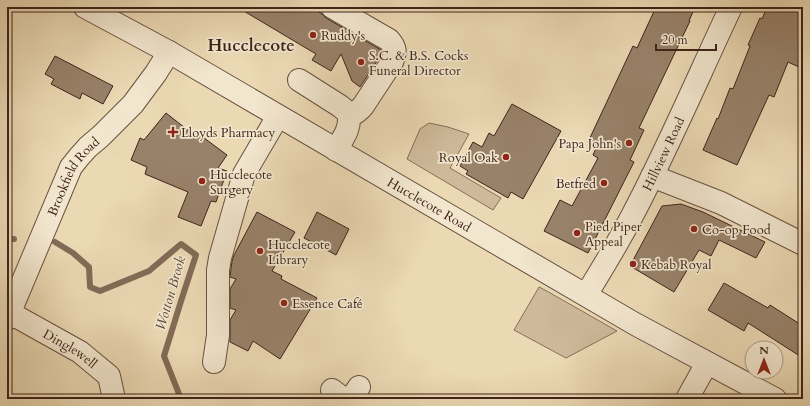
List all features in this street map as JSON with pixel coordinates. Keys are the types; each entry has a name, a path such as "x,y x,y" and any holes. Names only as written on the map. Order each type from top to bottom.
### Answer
{"street":[{"name":"Hucclecote Road","path":"85,7 169,52 635,324 776,399"},
{"path":"332,7 389,40 395,50 395,56 392,62 363,106 359,111 349,116"},
{"name":"Hillview Road","path":"586,295 632,217 731,7"},
{"name":"Brookfield Road","path":"8,316 71,167 88,147 133,104 156,73 169,52"},
{"path":"299,80 340,106 349,116 348,130 336,150"},
{"path":"214,362 218,335 218,270 220,258 244,174 278,116"},
{"path":"652,176 721,203 803,244"},
{"name":"Dinglewell","path":"8,316 80,352 109,376 114,399"},
{"path":"687,399 707,363"}],"shaded area":[{"path":"429,123 469,134 450,168 501,198 493,210 407,159 420,129"},
{"path":"539,287 617,331 566,358 514,330"}],"building":[{"path":"237,7 310,7 382,52 360,87 352,81 341,54 331,71 312,60 316,54"},
{"path":"656,7 695,7 690,21 639,128 644,130 630,160 634,162 588,253 544,231 560,200 572,206 598,158 593,155 597,146 588,142 633,46 637,48"},
{"path":"767,7 803,7 803,57 799,67 788,62 774,97 769,95 737,165 703,150 717,118 718,119 730,88 733,89 750,46 748,45 760,18 762,19"},
{"path":"55,56 113,86 103,104 82,93 80,99 51,84 54,79 45,74"},
{"name":"Royal Oak","path":"512,104 561,131 523,199 511,192 508,198 466,174 468,171 460,166 473,142 482,147 489,133 494,136"},
{"name":"Hucclecote Surgery","path":"166,113 194,135 196,132 227,155 218,168 227,171 216,202 211,201 201,226 178,217 188,192 145,174 147,167 131,160 140,138 144,140"},
{"name":"Co-op Food","path":"681,204 703,212 765,242 756,258 719,240 711,256 699,250 674,292 630,266 662,206"},
{"path":"257,212 295,232 272,271 282,276 281,279 317,298 280,359 253,341 248,351 230,342 230,320 236,310 230,308 230,289 236,279 230,277 232,261"},
{"path":"317,212 349,229 336,255 304,238"},
{"path":"724,283 768,308 770,305 803,326 803,358 784,346 784,340 775,340 748,323 744,331 708,310"}],"waterway":[{"name":"Wotton Brook","path":"7,239 14,239"},
{"name":"Wotton Brook","path":"55,242 73,253 89,267 90,287 100,291 149,271 181,244 196,255 164,356 181,399"}],"place":[{"name":"Ruddy's","path":"313,35"},
{"name":"S.C. & B.S. Cocks Funeral Director","path":"361,62"},
{"name":"Lloyds Pharmacy","path":"173,132"},
{"name":"Papa John's","path":"629,143"},
{"name":"Royal Oak","path":"506,157"},
{"name":"Hucclecote Surgery","path":"202,181"},
{"name":"Betfred","path":"604,183"},
{"name":"Co-op Food","path":"694,229"},
{"name":"Pied Piper Appeal","path":"577,233"},
{"name":"Hucclecote Library","path":"260,251"},
{"name":"Kebab Royal","path":"633,264"},
{"name":"Essence Café","path":"284,303"}],"district":[{"name":"Hucclecote","path":"251,45"}]}
